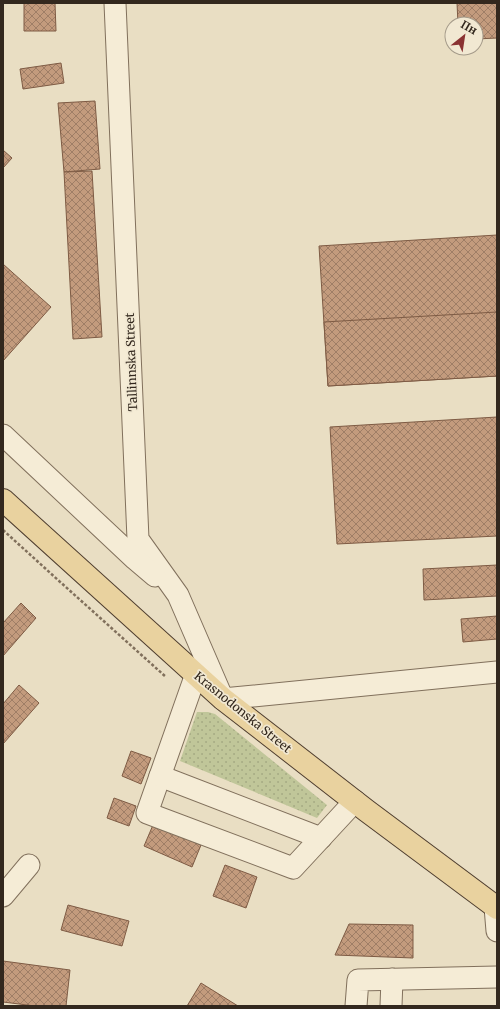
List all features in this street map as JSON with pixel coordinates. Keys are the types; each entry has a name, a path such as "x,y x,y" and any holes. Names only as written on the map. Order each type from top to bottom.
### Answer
{"main road":[{"name":"Krasnodonska Street","path":"3,500 223,699 496,907"}],"street":[{"name":"Tallinnska Street","path":"115,3 138,539 178,595 223,699"},
{"path":"3,435 135,559 178,595"},
{"path":"223,699 497,672"},
{"path":"196,674 146,813 293,868 355,801"},
{"path":"160,776 321,838"},
{"path":"3,896 29,866"},
{"path":"496,907 497,931"},
{"path":"356,1006 358,980 497,977"},
{"path":"391,1006 392,979"}],"path":[{"path":"3,530 166,677"}],"green space":[{"path":"197,712 208,712 215,714 327,805 317,818 180,761"}],"building":[{"path":"24,3 55,3 56,31 24,31"},
{"path":"457,3 497,3 497,38 484,39 484,16 458,16"},
{"path":"61,63 64,83 23,89 20,69"},
{"path":"95,101 100,169 64,172 58,103"},
{"path":"3,150 12,158 3,168"},
{"path":"92,171 102,337 73,339 64,172"},
{"path":"497,235 497,376 328,386 319,246"},
{"path":"3,264 51,307 3,361"},
{"path":"497,312 497,376 328,386 324,322"},
{"path":"497,417 497,536 337,544 330,427"},
{"path":"497,565 497,596 424,600 423,569"},
{"path":"21,603 36,618 3,656 3,623"},
{"path":"497,616 497,639 463,642 461,619"},
{"path":"19,685 39,703 3,744 3,704"},
{"path":"131,751 151,758 141,784 122,776"},
{"path":"114,798 136,806 129,826 107,818"},
{"path":"153,825 201,845 192,867 144,846"},
{"path":"225,865 257,877 246,908 213,896"},
{"path":"68,905 129,921 122,946 61,930"},
{"path":"349,924 413,925 413,958 335,955"},
{"path":"3,961 70,970 66,1006 35,1006 3,1002"},
{"path":"201,983 238,1006 187,1006"}]}
